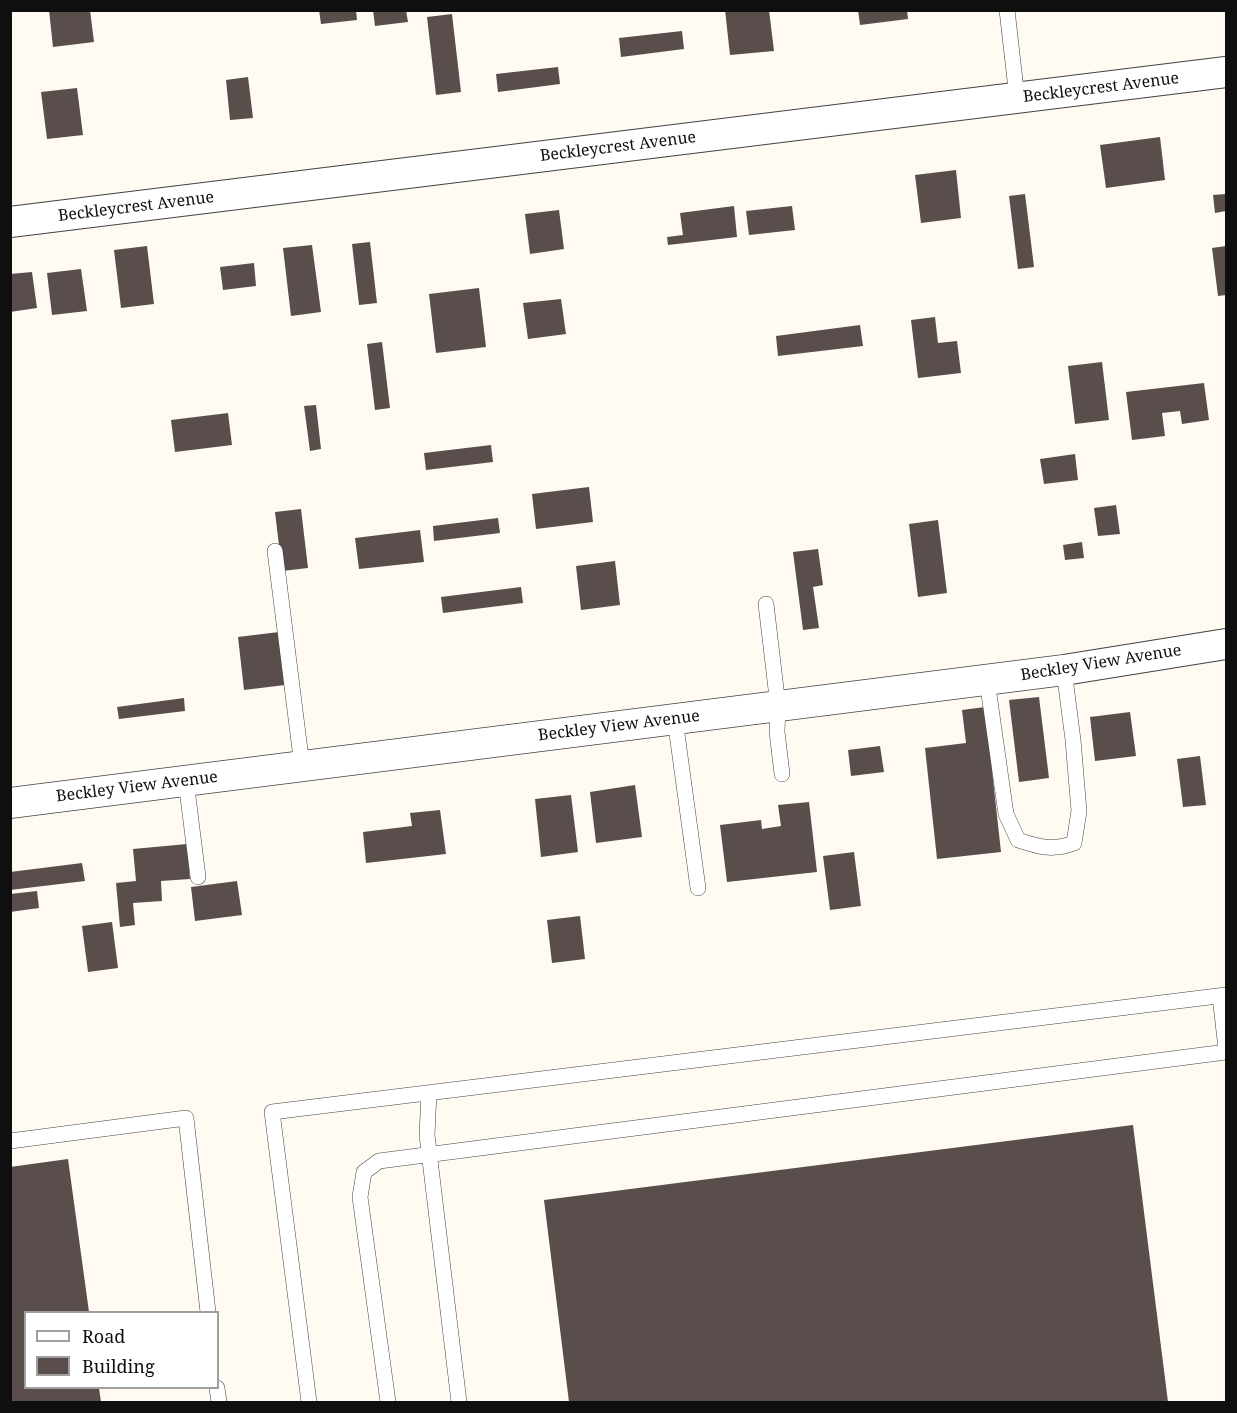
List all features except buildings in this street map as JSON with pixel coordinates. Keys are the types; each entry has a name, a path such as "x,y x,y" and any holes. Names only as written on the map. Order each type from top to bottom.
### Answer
{"street":[{"name":"Beckleycrest Avenue","path":"10,222 1227,72"},
{"name":"Beckley View Avenue","path":"10,803 1064,670 1227,644"}],"lane":[{"path":"1007,10 1017,98"},
{"path":"275,551 302,766"},
{"path":"766,604 778,706 777,732 782,774"},
{"path":"987,680 1006,814 1018,840 1041,848 1062,848 1074,843 1079,811 1064,670"},
{"path":"675,719 698,888"},
{"path":"186,781 198,877"},
{"path":"309,1402 272,1112 1223,996 1227,1050 379,1161 363,1172 360,1197 388,1402"},
{"path":"429,1093 427,1135 459,1402"},
{"path":"10,1141 186,1118 208,1311"}]}
